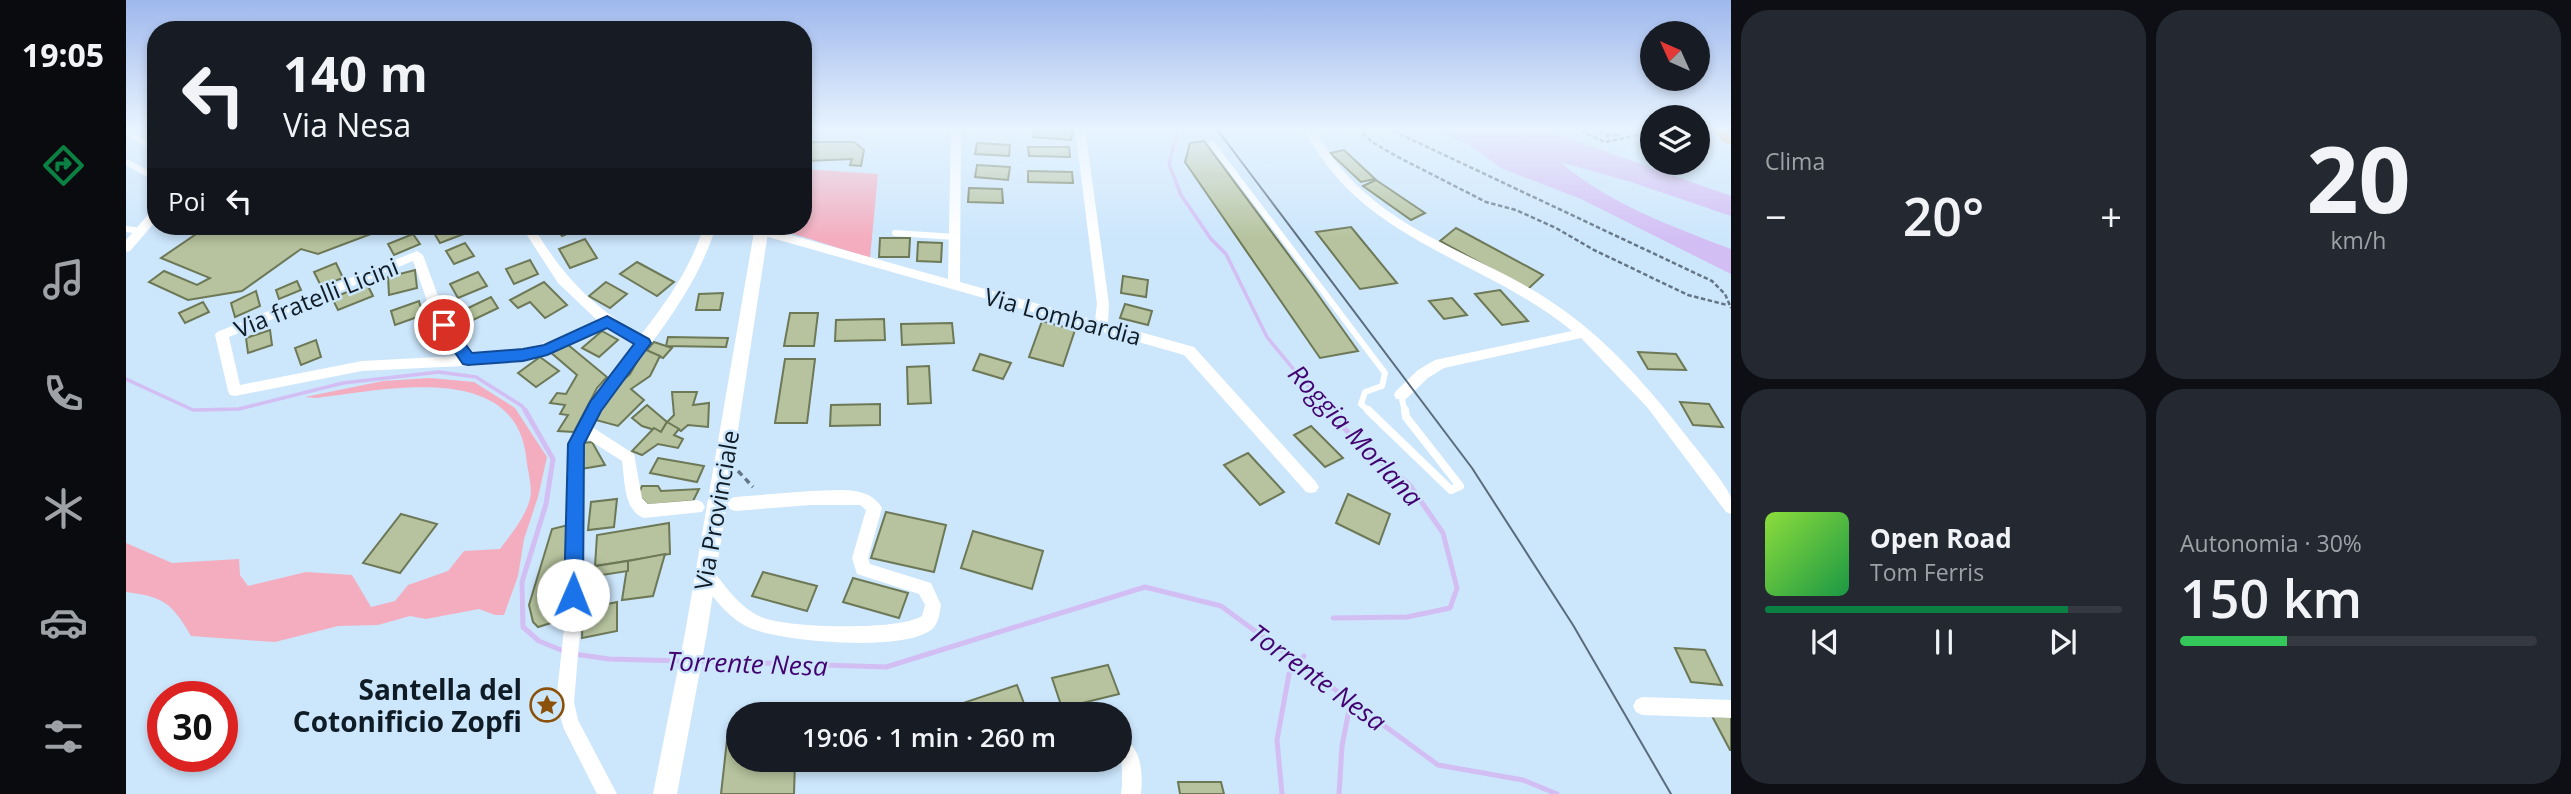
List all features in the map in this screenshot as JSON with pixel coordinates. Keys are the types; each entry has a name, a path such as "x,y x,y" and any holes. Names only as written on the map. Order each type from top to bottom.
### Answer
{"street":[{"path":"954,286 956,165"},
{"path":"1085,165 1103,304 1101,326"},
{"path":"1333,165 1376,205 1404,225 1555,310 1602,347 1663,415 1731,507"},
{"path":"126,248 147,224"},
{"path":"533,235 557,274 589,309 643,343"},
{"path":"607,794 570,723 565,702 572,632 576,444 595,407 684,286 702,252 707,235"},
{"name":"Via Provinciale","path":"665,794 696,633 726,457 742,337 761,235"},
{"name":"Via Lombardia","path":"782,235 1189,351 1311,487"},
{"name":"Via fratelli Licini","path":"468,359 452,341 434,306 424,268 417,255 222,335 235,391 361,366 468,359 523,355 547,349 607,322"},
{"path":"1401,395 1423,373 1440,364 1584,333"},
{"path":"583,429 629,458 635,500 644,511 697,507"},
{"path":"705,573 741,615 755,624 767,627 872,635 903,632 929,620 933,605 925,588 863,569 860,558 874,508 863,498 735,504"},
{"path":"1642,706 1731,709"},
{"path":"1131,794 1134,770 1132,765"}],"lane":[{"path":"1228,165 1385,373 1382,386 1365,392 1361,404 1451,490 1460,486 1406,417 1401,395"},
{"path":"126,229 142,230"},
{"path":"895,233 955,237"}],"path":[{"path":"1414,165 1486,202 1536,219 1688,295 1731,308"},
{"path":"1466,165 1712,281 1725,294 1727,305"},
{"path":"726,457 748,484 781,500"}],"shaded area":[{"path":"1497,165 1564,165 1620,202 1731,249 1731,274 1581,199"},
{"path":"1571,165 1640,165 1640,175 1672,175 1731,196 1731,216"},
{"path":"812,170 878,174 870,258 797,235 812,235"},
{"path":"430,378 474,382 515,408 547,457 538,497 524,539 518,576 504,615 495,615 479,609 426,619 410,616 378,625 338,626 275,642 191,636 166,604 150,596 126,592 126,543 172,563 239,559 240,575 248,586 306,572 352,575 371,607 395,601 408,585 448,571 464,551 500,549 525,513 531,489 526,456 516,425 497,405 471,393 441,388 375,390 305,397 383,381"}],"building":[{"path":"977,165 1010,167 1008,180 975,177"},
{"path":"1187,165 1222,165 1358,351 1320,358"},
{"path":"1343,165 1360,165 1375,179 1361,182"},
{"path":"1028,171 1072,172 1073,183 1028,182"},
{"path":"1376,180 1425,213 1411,220 1363,186"},
{"path":"969,188 1002,189 1003,203 968,202"},
{"path":"1351,227 1397,283 1360,289 1316,232"},
{"path":"1456,228 1543,275 1528,289 1440,241"},
{"path":"195,235 368,235 318,254 301,249 242,291 188,300 149,282 164,271 197,285 210,278 161,258"},
{"path":"414,235 420,244 394,255 388,244"},
{"path":"435,235 461,235 440,243"},
{"path":"880,238 910,238 909,257 879,257"},
{"path":"585,239 597,258 570,268 559,249"},
{"path":"918,242 942,243 941,262 917,261"},
{"path":"465,243 474,256 454,264 446,251"},
{"path":"530,260 538,274 514,284 506,269"},
{"path":"637,262 674,282 657,296 620,274"},
{"path":"336,263 343,278 321,286 314,272"},
{"path":"415,270 417,288 389,295 388,277"},
{"path":"478,272 487,286 458,298 450,284"},
{"path":"1123,276 1148,280 1146,297 1121,293"},
{"path":"297,281 301,290 279,299 276,290"},
{"path":"544,282 567,305 545,318 530,302 518,308 510,300"},
{"path":"606,282 627,294 610,308 589,296"},
{"path":"367,284 373,296 338,310 332,298"},
{"path":"1500,290 1528,321 1502,325 1475,294"},
{"path":"256,291 260,306 235,317 231,303"},
{"path":"723,293 720,310 696,310 699,294"},
{"path":"491,297 498,308 471,321 464,310"},
{"path":"1452,298 1467,315 1444,319 1429,301"},
{"path":"419,301 423,315 395,325 391,311"},
{"path":"203,302 209,312 185,323 179,313"},
{"path":"1125,304 1152,311 1148,325 1120,318"},
{"path":"790,313 818,313 814,346 784,346"},
{"path":"884,319 885,340 835,341 836,320"},
{"path":"1042,321 1075,330 1063,366 1029,357"},
{"path":"952,323 954,343 902,345 901,324"},
{"path":"270,330 272,345 248,353 246,338"},
{"path":"602,331 618,340 599,357 582,348"},
{"path":"668,337 728,338 726,347 666,346"},
{"path":"316,340 321,357 301,365 295,348"},
{"path":"654,342 672,348 663,358 646,351"},
{"path":"567,344 607,377 597,388 574,432 558,431 568,415 560,414 565,405 550,403 557,393 566,394 577,375 549,351"},
{"path":"644,349 660,356 650,376 631,389 644,400 618,426 592,419 616,386 630,374"},
{"path":"1638,352 1676,354 1686,370 1648,369"},
{"path":"980,354 1011,363 1003,379 973,370"},
{"path":"540,357 559,371 536,387 518,373"},
{"path":"785,359 815,359 807,423 775,423"},
{"path":"929,366 931,403 908,404 907,367"},
{"path":"672,392 697,392 693,405 709,403 708,427 688,425 681,431 667,422 674,415"},
{"path":"1680,402 1709,404 1723,427 1693,425"},
{"path":"880,404 880,425 830,426 831,405"},
{"path":"647,405 667,422 661,432 642,426 632,418"},
{"path":"667,422 679,429 674,435 683,439 678,448 658,444 642,455 632,451 654,428 661,432"},
{"path":"1311,426 1343,458 1325,467 1294,435"},
{"path":"592,442 605,465 581,469 582,443"},
{"path":"1248,453 1284,492 1260,505 1224,465"},
{"path":"658,458 704,466 697,482 650,473"},
{"path":"642,486 658,486 661,491 699,489 693,501 648,505 638,495"},
{"path":"1348,494 1390,514 1379,544 1336,523"},
{"path":"617,499 614,527 588,530 591,502"},
{"path":"886,512 946,525 934,572 871,558"},
{"path":"401,514 437,524 400,573 363,563"},
{"path":"669,523 670,554 595,566 597,535"},
{"path":"568,525 564,619 538,627 533,622 529,605 552,529"},
{"path":"973,531 1043,551 1032,589 961,568"},
{"path":"665,554 653,596 622,600 628,561"},
{"path":"628,561 628,571 595,576 593,593 581,595 583,568"},
{"path":"763,572 817,586 807,611 752,596"},
{"path":"853,578 908,593 899,618 843,602"},
{"path":"617,602 617,631 582,638 583,609"},
{"path":"1675,648 1705,650 1722,685 1691,682"},
{"path":"1108,665 1119,694 1086,702 1060,702 1052,678"},
{"path":"1017,685 1023,702 966,702"},
{"path":"1712,716 1731,717 1731,750 1730,750"},
{"path":"726,749 726,772 795,772 794,794 721,794"},
{"path":"1178,782 1221,782 1224,794 1180,794"}],"waterway":[{"name":"Roggia Morlana","path":"1169,165 1181,195 1211,239 1226,254 1267,337 1329,412"},
{"name":"Torrente Nesa","path":"126,379 193,410 239,409 343,383 439,372 476,377 522,406 526,412"},
{"name":"Torrente Nesa","path":"525,410 553,459 546,504 522,582 523,627 539,641 566,652"},
{"name":"Roggia Morlana","path":"1327,410 1362,447 1409,484 1443,533 1457,588 1450,608 1407,617 1333,618"},
{"name":"Torrente Nesa","path":"696,661 886,667 1145,587 1221,606 1298,663"},
{"name":"Torrente Nesa","path":"574,654 609,659 684,661"},
{"name":"Roggia Morlana","path":"1298,663 1304,656"},
{"name":"Roggia Morlana","path":"1282,794 1277,740 1289,674 1298,663"},
{"name":"Torrente Nesa","path":"1298,663 1351,701"},
{"path":"1339,794 1342,746 1351,701"},
{"name":"Torrente Nesa","path":"1351,701 1438,765 1523,780 1557,794"}],"tram line":[{"path":"1244,165 1472,468 1573,625 1671,794"}],"place":[{"name":"Santella del Cotonificio Zopfi","path":"547,705"}],"route":[{"path":"444,325 452,341 468,359 523,355 547,349 607,322 643,343 595,407 576,444 573,595"}]}
